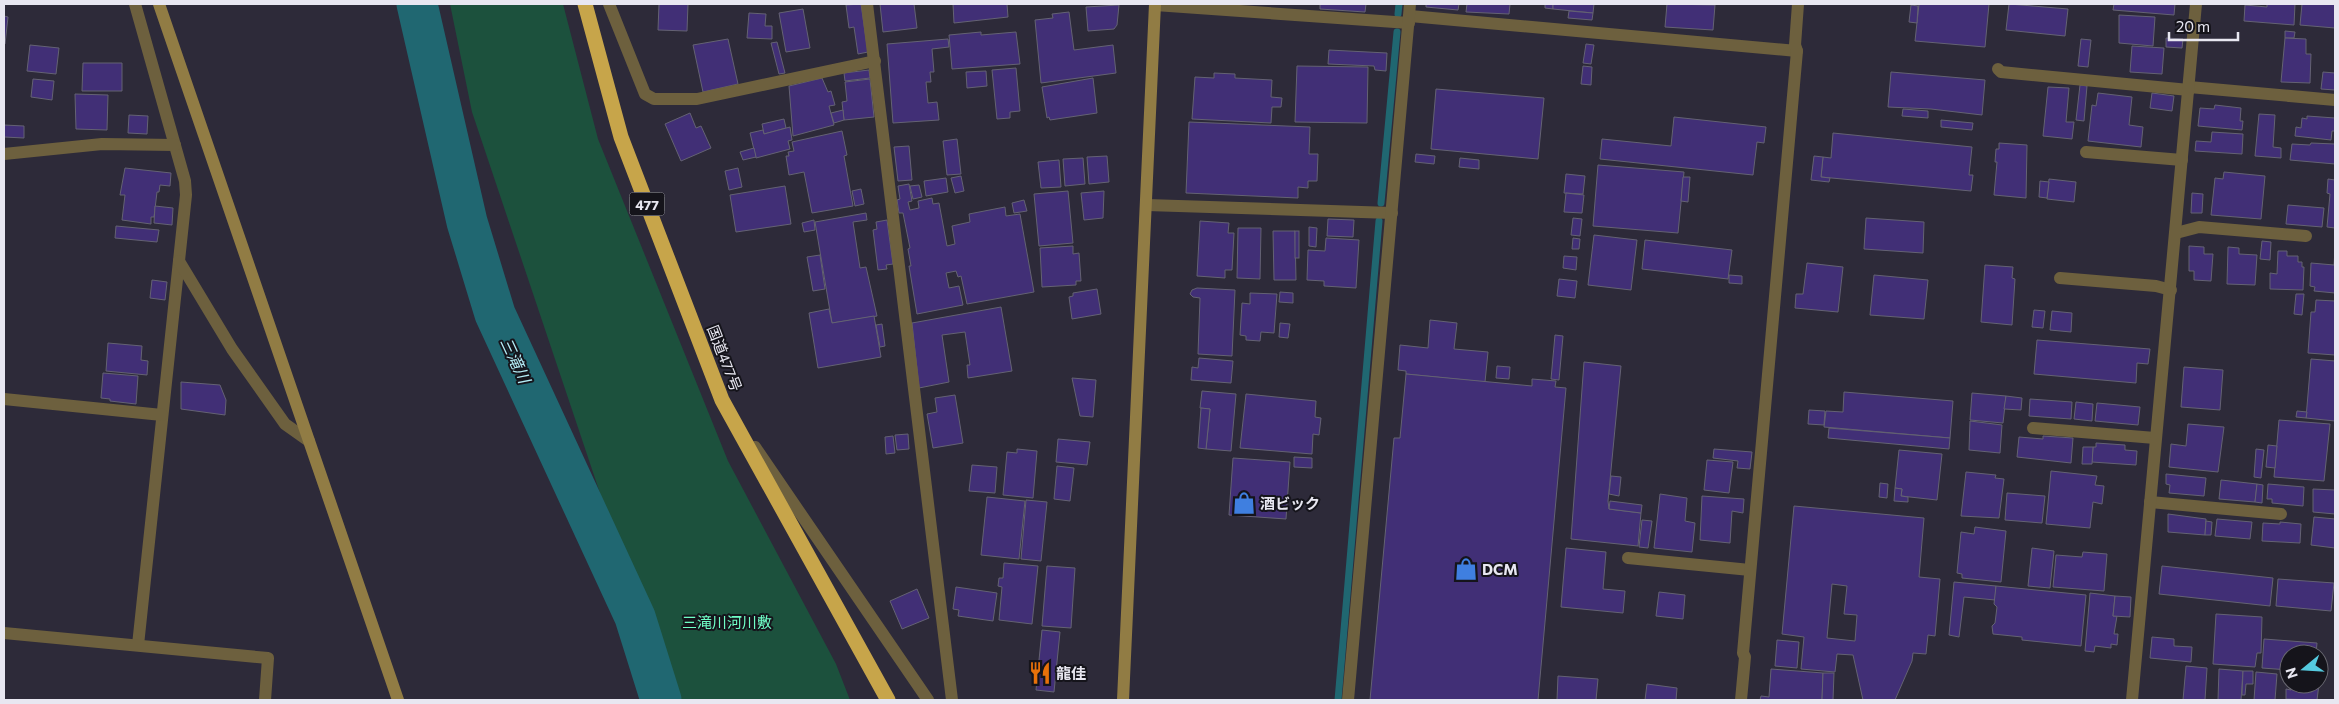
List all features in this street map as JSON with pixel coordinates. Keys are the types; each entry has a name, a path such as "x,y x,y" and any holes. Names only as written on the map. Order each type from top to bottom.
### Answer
{"highway":[{"name":"国道477号","path":"585,4 621,137 722,400 888,700"}],"street":[{"path":"135,4 186,181 138,645"},
{"path":"159,4 398,700"},
{"path":"609,4 645,94 654,99 697,100 875,61"},
{"path":"867,4 952,700"},
{"path":"1741,700 1750,570 1797,51 1795,45 1798,4"},
{"path":"2132,700 2196,4"},
{"path":"1123,700 1155,5 1410,14 1797,51"},
{"path":"1348,700 1410,14"},
{"path":"1998,69 2001,72 2335,100"},
{"path":"4,154 102,144 175,145"},
{"path":"2086,152 2182,160"},
{"path":"1146,206 1392,213"},
{"path":"2176,233 2199,227 2306,236"},
{"path":"179,261 232,349 285,424 310,442"},
{"path":"2060,278 2156,286 2171,290"},
{"path":"4,399 162,415"},
{"path":"722,400 928,700"},
{"path":"2033,428 2155,438"},
{"path":"2150,502 2281,514"},
{"path":"1628,558 1750,570"},
{"path":"4,633 268,658 265,700"}],"green space":[{"name":"三滝川河川敷","path":"450,4 563,4 598,139 728,461 836,664 850,700 673,700 603,502 472,112"}],"building":[{"path":"659,4 688,4 687,31 658,30"},
{"path":"861,4 868,52 858,54 854,27 849,28 846,5"},
{"path":"880,4 914,4 917,28 883,32"},
{"path":"953,4 1007,4 1008,17 954,23"},
{"path":"1320,4 1366,4 1365,12 1320,9"},
{"path":"1426,4 1459,4 1458,10 1426,7"},
{"path":"1467,4 1510,4 1509,14 1466,12"},
{"path":"1545,4 1553,4 1553,9 1545,8"},
{"path":"1553,4 1594,4 1593,13 1553,9"},
{"path":"1667,4 1715,5 1713,30 1665,27"},
{"path":"1919,4 1989,4 1985,47 1915,41"},
{"path":"2009,4 2068,9 2065,36 2006,30"},
{"path":"2114,4 2175,4 2174,15 2113,10"},
{"path":"2267,4 2295,4 2294,25 2244,21 2245,5 2267,7"},
{"path":"2302,4 2335,4 2335,28 2300,25"},
{"path":"1119,5 1117,25 1114,29 1088,31 1086,7"},
{"path":"1911,5 1918,6 1917,23 1909,22"},
{"path":"803,9 810,48 786,52 779,13"},
{"path":"1569,11 1593,13 1592,20 1568,18"},
{"path":"1069,12 1074,50 1113,45 1116,73 1041,83 1035,20 1053,18 1052,14"},
{"path":"749,13 766,14 765,26 772,26 772,39 747,38"},
{"path":"2119,15 2155,17 2153,46 2119,43"},
{"path":"4,16 8,17 5,44 4,43"},
{"path":"2285,31 2295,32 2294,38 2285,38"},
{"path":"981,32 981,35 1016,32 1020,64 952,69 949,35"},
{"path":"2166,38 2183,39 2182,48 2166,47"},
{"path":"2285,38 2306,39 2306,54 2311,54 2310,83 2281,82"},
{"path":"728,39 738,84 703,92 693,45"},
{"path":"948,39 949,47 932,49 934,72 930,72 931,82 926,82 928,103 937,102 939,120 893,123 887,44"},
{"path":"2081,39 2091,40 2088,67 2078,66"},
{"path":"777,42 785,73 779,74 771,43"},
{"path":"1586,44 1594,45 1591,64 1583,63"},
{"path":"30,45 59,48 56,74 27,71"},
{"path":"2132,46 2164,48 2162,74 2130,72"},
{"path":"1329,50 1387,53 1386,71 1375,70 1374,66 1328,64"},
{"path":"83,63 122,63 122,91 82,91"},
{"path":"1297,66 1368,67 1367,123 1295,122"},
{"path":"1583,66 1592,67 1591,85 1581,84"},
{"path":"1016,68 1020,111 1010,112 1010,118 997,119 992,70"},
{"path":"869,70 870,78 845,81 844,73"},
{"path":"986,71 987,86 967,88 966,72"},
{"path":"1891,72 1985,80 1982,115 1931,109 1888,107"},
{"path":"2323,72 2335,73 2335,90 2321,89"},
{"path":"1214,73 1235,74 1235,78 1272,80 1271,97 1282,98 1281,107 1272,107 1271,123 1192,119 1195,77 1214,78"},
{"path":"822,78 828,92 831,91 835,105 829,106 834,125 793,136 789,86"},
{"path":"1093,78 1097,113 1050,120 1049,117 1047,118 1042,87"},
{"path":"33,79 54,81 52,100 31,97"},
{"path":"870,79 874,117 844,120 842,102 847,101 845,82"},
{"path":"2080,85 2087,86 2084,121 2076,120"},
{"path":"2048,87 2069,88 2066,122 2074,122 2072,139 2043,136"},
{"path":"1436,89 1544,98 1538,159 1431,149"},
{"path":"2098,93 2132,97 2129,125 2143,127 2141,147 2088,141 2092,105 2096,106"},
{"path":"2152,93 2174,96 2172,111 2150,108"},
{"path":"75,94 108,95 107,130 76,129"},
{"path":"2215,105 2241,108 2240,121 2243,121 2242,130 2198,126 2200,108 2214,109"},
{"path":"1903,109 1928,111 1928,118 1902,116"},
{"path":"843,110 844,120 834,123 831,113"},
{"path":"690,113 696,128 701,126 711,148 681,161 665,124"},
{"path":"2259,114 2275,115 2273,147 2281,148 2281,158 2255,156"},
{"path":"129,115 148,116 147,134 128,133"},
{"path":"2307,116 2335,118 2335,131 2332,131 2331,140 2295,136 2296,127 2301,128 2302,118 2307,119"},
{"path":"1674,117 1766,127 1764,143 1757,142 1753,175 1600,159 1602,139 1671,146"},
{"path":"784,119 786,128 764,134 762,124"},
{"path":"1941,120 1973,123 1972,130 1941,127"},
{"path":"1189,122 1310,127 1309,154 1318,154 1317,181 1308,181 1308,188 1298,187 1298,198 1186,193"},
{"path":"4,125 24,126 24,138 4,137"},
{"path":"790,127 792,140 788,141 790,149 756,158 750,133 763,130 764,134"},
{"path":"842,131 847,155 844,156 853,206 812,213 804,172 789,175 786,156 789,156 788,152 794,151 792,142"},
{"path":"2212,132 2243,134 2242,154 2195,151 2196,141 2211,142"},
{"path":"1833,133 1972,147 1969,175 1973,175 1971,191 1821,177 1823,157 1831,158"},
{"path":"957,139 961,174 947,175 943,141"},
{"path":"1999,143 2027,145 2026,198 1994,195 1997,162 1995,162 1996,149 1999,149"},
{"path":"2311,143 2335,144 2335,164 2290,160 2292,144 2310,145"},
{"path":"909,146 912,180 898,181 894,147"},
{"path":"754,148 756,157 743,160 740,152"},
{"path":"1416,154 1435,156 1434,164 1415,162"},
{"path":"1107,156 1109,182 1089,184 1087,157"},
{"path":"1814,156 1823,157 1821,177 1830,178 1829,182 1811,180"},
{"path":"1083,158 1085,184 1065,186 1063,159"},
{"path":"1460,158 1479,160 1479,169 1459,167"},
{"path":"1059,160 1061,187 1041,188 1038,162"},
{"path":"1598,165 1684,172 1678,233 1593,226"},
{"path":"125,168 171,173 170,186 160,185 159,192 157,192 154,217 151,217 151,224 122,220 125,195 120,195"},
{"path":"738,168 742,187 729,190 725,171"},
{"path":"2224,172 2265,176 2261,219 2211,215 2215,178 2223,179"},
{"path":"1566,174 1585,176 1583,194 1564,193"},
{"path":"961,176 964,191 955,193 951,178"},
{"path":"1683,177 1690,177 1688,202 1681,201"},
{"path":"946,178 948,192 926,196 924,181"},
{"path":"2049,179 2076,182 2074,202 2047,199"},
{"path":"2328,179 2335,180 2335,228 2327,227 2330,194 2327,193"},
{"path":"2040,181 2049,182 2047,198 2039,197"},
{"path":"909,184 912,201 908,202 910,210 919,208 918,201 932,198 933,204 939,203 947,246 955,244 952,226 970,222 969,214 1005,207 1006,216 1020,214 1034,292 967,304 961,276 958,277 956,271 946,273 949,288 959,286 963,305 917,314 909,266 911,266 908,249 910,248 903,213 899,213 897,200 900,199 898,186"},
{"path":"919,185 922,197 913,199 910,186"},
{"path":"785,186 791,224 736,232 730,195"},
{"path":"861,189 864,204 855,206 852,191"},
{"path":"1068,191 1073,243 1039,246 1034,194"},
{"path":"1104,191 1103,218 1084,220 1081,193"},
{"path":"1566,193 1584,195 1582,213 1564,212"},
{"path":"2192,193 2203,194 2202,213 2191,213"},
{"path":"1024,200 1027,211 1014,213 1012,203"},
{"path":"2288,205 2324,208 2322,227 2286,224"},
{"path":"155,206 173,208 172,225 154,223"},
{"path":"866,213 867,220 853,222 860,268 866,267 877,316 832,323 815,222"},
{"path":"1573,218 1582,219 1580,236 1571,235"},
{"path":"1866,218 1924,222 1923,253 1864,249"},
{"path":"1328,219 1354,220 1353,237 1327,236"},
{"path":"814,220 815,230 804,232 802,223"},
{"path":"887,220 893,264 886,265 887,269 878,270 873,230 877,229 876,222"},
{"path":"1200,221 1229,223 1228,233 1234,233 1232,270 1225,270 1225,278 1197,276"},
{"path":"116,226 159,230 157,242 115,238"},
{"path":"1309,227 1317,228 1316,247 1309,246"},
{"path":"1238,228 1261,228 1260,279 1237,278"},
{"path":"1273,231 1295,231 1296,280 1274,280"},
{"path":"1295,231 1299,231 1299,258 1295,258"},
{"path":"1594,235 1637,240 1631,290 1588,285"},
{"path":"1326,238 1359,240 1356,288 1324,286 1324,281 1307,280 1308,250 1325,251"},
{"path":"1573,238 1580,239 1579,249 1572,249"},
{"path":"1645,240 1732,250 1728,279 1642,269"},
{"path":"2262,241 2271,242 2270,260 2260,259"},
{"path":"1073,246 1073,254 1079,253 1081,281 1076,281 1076,285 1042,287 1040,248"},
{"path":"2189,246 2204,247 2204,254 2213,254 2211,281 2194,280 2194,271 2189,271"},
{"path":"2228,247 2239,248 2239,254 2257,255 2255,285 2227,284"},
{"path":"2335,250 2335,293 2314,291 2315,287 2310,286 2311,263 2334,265"},
{"path":"2278,251 2287,251 2287,256 2298,256 2298,262 2302,262 2302,267 2304,267 2303,290 2270,289 2270,273 2277,274"},
{"path":"820,255 825,289 813,291 807,257"},
{"path":"1564,256 1577,257 1576,270 1563,268"},
{"path":"1807,263 1843,267 1838,312 1795,308 1796,294 1803,294"},
{"path":"1985,265 2013,267 2012,278 2015,279 2012,325 1981,322"},
{"path":"1729,275 1742,276 1742,284 1729,283"},
{"path":"1874,275 1928,280 1924,319 1870,315"},
{"path":"1559,279 1577,281 1575,298 1557,296"},
{"path":"152,280 167,282 165,300 150,298"},
{"path":"1197,288 1235,290 1232,356 1198,354 1200,298 1193,297 1190,294 1192,290"},
{"path":"1097,289 1101,314 1072,319 1069,297 1073,296 1073,293"},
{"path":"1280,292 1293,293 1293,303 1279,302"},
{"path":"1250,293 1277,294 1274,333 1261,332 1260,341 1246,340 1246,336 1240,335 1242,303 1250,304"},
{"path":"2296,294 2304,294 2302,315 2294,314"},
{"path":"2316,300 2335,301 2335,355 2308,353 2311,312 2315,312"},
{"path":"1001,307 1012,371 968,378 967,365 970,365 965,332 942,335 949,382 919,388 912,323"},
{"path":"829,309 832,323 874,316 881,357 818,368 809,313"},
{"path":"2034,310 2045,311 2043,328 2032,327"},
{"path":"2052,311 2072,313 2071,332 2050,330"},
{"path":"1430,320 1457,323 1454,349 1488,352 1485,382 1406,374 1406,371 1398,370 1400,345 1428,348"},
{"path":"1280,323 1290,324 1288,338 1279,337"},
{"path":"882,324 885,346 880,347 876,325"},
{"path":"1555,335 1563,336 1559,380 1551,379"},
{"path":"2037,340 2150,349 2148,364 2137,363 2136,383 2034,374"},
{"path":"108,343 142,346 141,360 148,361 147,375 106,371"},
{"path":"1199,358 1233,361 1231,383 1191,380 1192,367 1198,368"},
{"path":"2311,359 2335,361 2335,421 2306,418"},
{"path":"1584,362 1621,366 1608,501 1609,509 1641,513 1638,546 1571,539"},
{"path":"1497,366 1510,367 1509,379 1496,378"},
{"path":"2184,367 2223,370 2220,410 2181,407"},
{"path":"103,373 138,376 136,404 101,398"},
{"name":"DCM","path":"1406,374 1532,386 1532,379 1556,381 1555,387 1566,388 1538,700 1370,700 1394,438 1400,438"},
{"path":"1072,378 1096,380 1093,417 1080,416"},
{"path":"181,382 220,385 226,400 225,415 181,409"},
{"path":"1202,391 1236,394 1231,451 1206,449 1210,409 1200,408"},
{"path":"1844,392 1953,401 1950,438 1824,427 1826,411 1843,412"},
{"path":"1972,393 2006,396 2003,423 1970,420"},
{"path":"1246,394 1316,401 1315,417 1321,418 1319,435 1313,434 1312,454 1240,448"},
{"path":"955,395 963,443 933,448 927,414 937,412 935,398"},
{"path":"2006,396 2022,398 2021,410 2004,409"},
{"path":"2030,399 2072,402 2071,419 2029,416"},
{"path":"2076,402 2093,404 2092,421 2074,419"},
{"path":"2097,403 2140,407 2138,425 2095,421"},
{"path":"1201,408 1210,409 1206,449 1198,448"},
{"path":"1809,410 1825,411 1824,425 1808,424"},
{"path":"2297,411 2307,412 2306,418 2296,417"},
{"path":"2279,420 2330,424 2324,481 2274,477"},
{"path":"1970,421 2002,425 2000,453 1969,450"},
{"path":"2188,424 2224,427 2218,472 2169,467 2171,444 2186,446"},
{"path":"1829,428 1950,438 1949,449 1828,438"},
{"path":"908,434 909,449 897,450 895,435"},
{"path":"893,436 895,453 886,454 885,437"},
{"path":"2043,436 2073,438 2071,463 2017,457 2019,437 2043,439"},
{"path":"1058,439 1090,442 1087,465 1056,462"},
{"path":"2096,443 2125,445 2125,450 2137,451 2136,465 2092,462 2093,447 2096,447"},
{"path":"2268,445 2277,446 2275,468 2266,467"},
{"path":"2083,447 2093,447 2092,464 2082,464"},
{"path":"1017,449 1037,451 1033,498 1003,495 1007,452 1017,453"},
{"path":"1714,449 1752,452 1750,469 1737,468 1738,461 1713,458"},
{"path":"2256,449 2264,450 2261,478 2254,477"},
{"path":"1899,450 1942,454 1937,500 1901,496 1902,489 1895,488"},
{"path":"1294,457 1312,458 1312,468 1294,467"},
{"path":"1233,458 1290,462 1286,519 1229,515"},
{"path":"1707,460 1733,462 1729,493 1704,490"},
{"path":"972,465 997,467 995,493 969,491"},
{"path":"1057,466 1074,468 1070,501 1054,499"},
{"path":"2051,471 2097,476 2095,485 2104,486 2102,504 2093,502 2090,528 2046,524"},
{"path":"1966,472 1996,475 1995,478 2004,479 1999,518 1961,516"},
{"path":"2166,474 2206,478 2204,496 2169,493 2170,485 2166,484"},
{"path":"1611,476 1621,477 1619,496 1609,494"},
{"path":"2221,480 2257,484 2255,502 2219,499"},
{"path":"1880,483 1888,484 1887,498 1879,497"},
{"path":"2257,484 2263,485 2262,503 2255,502"},
{"path":"2268,484 2304,487 2303,506 2272,503 2272,499 2267,499"},
{"path":"1895,488 1902,489 1901,496 1908,497 1908,502 1894,501"},
{"path":"2313,489 2335,490 2335,514 2313,512"},
{"path":"2007,493 2045,496 2042,523 2005,520"},
{"path":"1660,494 1687,498 1685,521 1695,523 1692,552 1654,548"},
{"path":"1702,496 1744,499 1743,513 1732,511 1730,543 1700,540"},
{"path":"987,497 1025,501 1019,559 981,555"},
{"path":"1026,500 1047,502 1041,561 1021,559"},
{"path":"1610,501 1642,505 1641,513 1609,509"},
{"path":"1794,506 1924,518 1919,577 1940,579 1935,636 1928,635 1926,654 1913,653 1912,661 1895,700 1863,700 1853,655 1837,654 1835,672 1801,669 1804,637 1782,634","holes":["1832,584 1847,586 1844,614 1857,615 1855,641 1827,638"]},
{"path":"2168,514 2206,519 2205,535 2168,532"},
{"path":"2314,517 2335,519 2335,548 2311,545"},
{"path":"2217,519 2252,522 2250,539 2215,536"},
{"path":"1642,520 1652,521 1648,548 1639,547"},
{"path":"2206,521 2212,522 2211,535 2205,535"},
{"path":"2280,522 2301,524 2300,543 2262,541 2263,523 2280,524"},
{"path":"1975,527 2006,531 2001,582 1962,578 1962,574 1957,573 1961,532 1974,534"},
{"path":"1566,548 1606,552 1603,589 1625,591 1623,613 1561,607"},
{"path":"2032,548 2054,551 2050,588 2028,586"},
{"path":"2083,552 2107,554 2104,591 2053,587 2056,555 2082,557"},
{"path":"1004,563 1038,566 1032,624 999,620 1002,587 998,586 999,578 1003,578"},
{"path":"1047,566 1075,568 1071,628 1042,626"},
{"path":"2162,566 2273,578 2270,606 2159,594"},
{"path":"2278,579 2334,583 2331,611 2276,606"},
{"path":"1954,582 1996,586 1995,600 1964,597 1959,637 1949,635"},
{"path":"1996,586 2086,595 2081,646 2022,640 2022,637 1993,634 1992,626 1995,623 1997,607 1994,604"},
{"path":"956,587 997,593 993,621 958,616 959,610 953,609"},
{"path":"917,589 929,618 902,629 890,601"},
{"path":"1659,592 1685,595 1683,619 1656,616"},
{"path":"2090,593 2115,596 2113,616 2117,616 2114,634 2118,634 2117,645 2111,644 2111,648 2095,646 2094,652 2085,651"},
{"path":"2115,596 2131,597 2130,617 2113,616"},
{"path":"2216,614 2262,617 2261,653 2257,653 2255,667 2213,664"},
{"path":"1042,630 1060,632 1054,692 1036,690"},
{"path":"2152,637 2174,639 2174,646 2192,647 2191,662 2150,658"},
{"path":"2264,639 2317,643 2279,644 2279,669 2262,668"},
{"path":"1777,640 1799,642 1797,668 1775,666"},
{"path":"2186,666 2207,668 2205,700 2183,700"},
{"path":"1771,669 1823,673 1822,700 1760,700 1761,696 1769,697"},
{"path":"2219,669 2243,671 2241,700 2218,700"},
{"path":"2243,671 2253,671 2253,684 2246,684 2245,695 2242,695"},
{"path":"2256,672 2277,674 2275,700 2254,700"},
{"path":"1823,673 1834,673 1833,700 1822,700"},
{"path":"1558,676 1598,679 1596,700 1557,700"},
{"path":"1647,684 1677,688 1676,700 1645,700"},
{"path":"2286,694 2318,694 2317,700 2286,699"}],"waterway":[{"name":"三滝川","path":"417,4 467,222 495,314 635,617 661,700"},
{"path":"1398,14 1399,4"},
{"path":"1381,203 1397,32"},
{"path":"1338,700 1379,221"}],"place":[{"name":"酒ビック","path":"1244,503"},
{"name":"DCM","path":"1466,569"},
{"name":"龍佳","path":"1040,673"}]}
